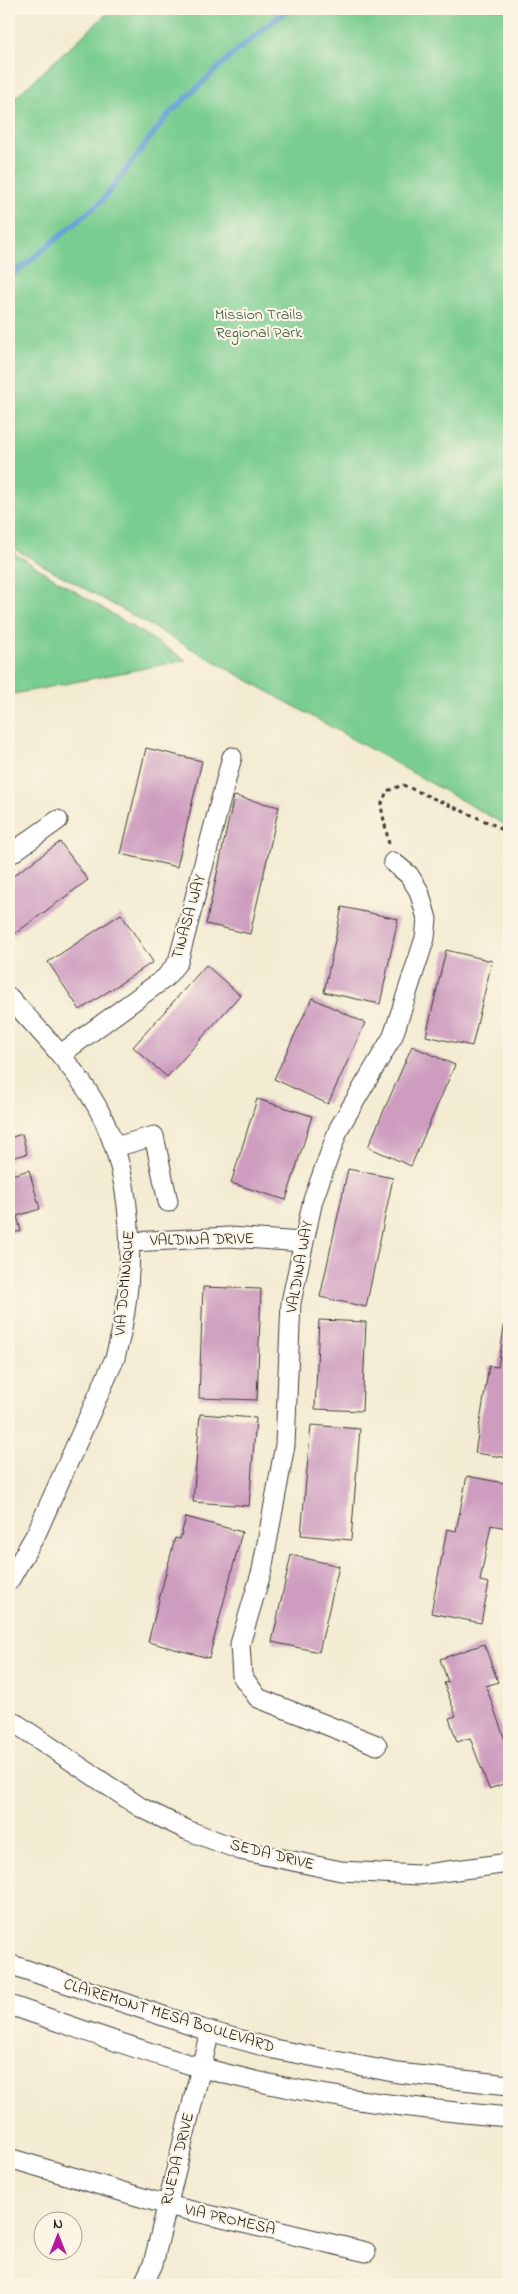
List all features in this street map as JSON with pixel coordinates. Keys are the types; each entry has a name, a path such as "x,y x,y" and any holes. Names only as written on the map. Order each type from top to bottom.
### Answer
{"street":[{"name":"TINASA WAY","path":"61,1054 165,978 178,962 232,756"},
{"path":"9,856 58,820"},
{"name":"VALDINA WAY","path":"377,1745 258,1698 242,1676 240,1644 262,1570 285,1445 291,1302 312,1200 339,1128 393,1036 425,938 427,919 419,891 410,875 393,862"},
{"name":"VIA DOMINIQUE","path":"9,997 61,1054 90,1095 115,1147 130,1223 123,1331 115,1358 36,1534 9,1580"},
{"path":"115,1147 154,1136 168,1202"},
{"name":"VALDINA DRIVE","path":"130,1242 230,1237 303,1242"},
{"name":"SEDA DRIVE","path":"9,1719 140,1807 187,1830 240,1850 351,1872 418,1875 509,1863"},
{"name":"CLAIREMONT MESA BOULEVARD","path":"9,1964 210,2031 274,2049 398,2073 509,2085"},
{"path":"9,2005 202,2068 271,2084 410,2107 509,2117"},
{"name":"RUEDA DRIVE","path":"144,2285 153,2264 210,2031"},
{"name":"VIA PROMESA","path":"9,2158 167,2205 366,2252"}],"path":[{"path":"393,862 381,806 387,791 403,785 492,824 509,834"}],"green space":[{"name":"Mission Trails Regional Park","path":"112,9 509,9 509,827 9,546 9,103"},
{"path":"9,550 186,660 9,695"}],"building":[{"path":"146,748 202,761 177,867 121,854"},
{"path":"234,796 279,807 250,934 206,924"},
{"path":"60,842 88,880 9,938 9,879"},
{"path":"342,907 398,919 380,1004 324,992"},
{"path":"121,914 153,962 80,1010 48,962"},
{"path":"446,950 492,961 472,1046 426,1036"},
{"path":"206,965 240,995 167,1077 133,1047"},
{"path":"312,998 365,1023 328,1104 274,1079"},
{"path":"412,1046 455,1065 411,1166 368,1147"},
{"path":"257,1099 312,1116 286,1200 231,1183"},
{"path":"22,1134 27,1154 11,1158 9,1163 9,1138"},
{"path":"9,1166 12,1175 29,1170 40,1209 17,1216 21,1231 9,1234"},
{"path":"348,1169 393,1178 366,1307 320,1297"},
{"path":"203,1287 261,1289 257,1400 199,1398"},
{"path":"506,1314 509,1315 509,1458 475,1453 489,1366 498,1367"},
{"path":"319,1320 366,1322 362,1411 315,1409"},
{"path":"200,1414 256,1418 249,1506 193,1502"},
{"path":"311,1425 360,1429 351,1540 301,1535"},
{"path":"467,1476 509,1484 507,1528 491,1525 480,1581 489,1583 481,1623 431,1613 447,1529 456,1531"},
{"path":"186,1517 242,1532 209,1658 148,1642 175,1538 180,1539"},
{"path":"291,1555 339,1566 319,1652 272,1642"},
{"path":"484,1644 498,1682 486,1686 505,1740 509,1738 509,1782 489,1789 470,1738 457,1742 449,1718 456,1716 444,1683 448,1682 440,1659"}],"waterway":[{"path":"9,278 102,201 168,115 234,53 289,9"}]}
